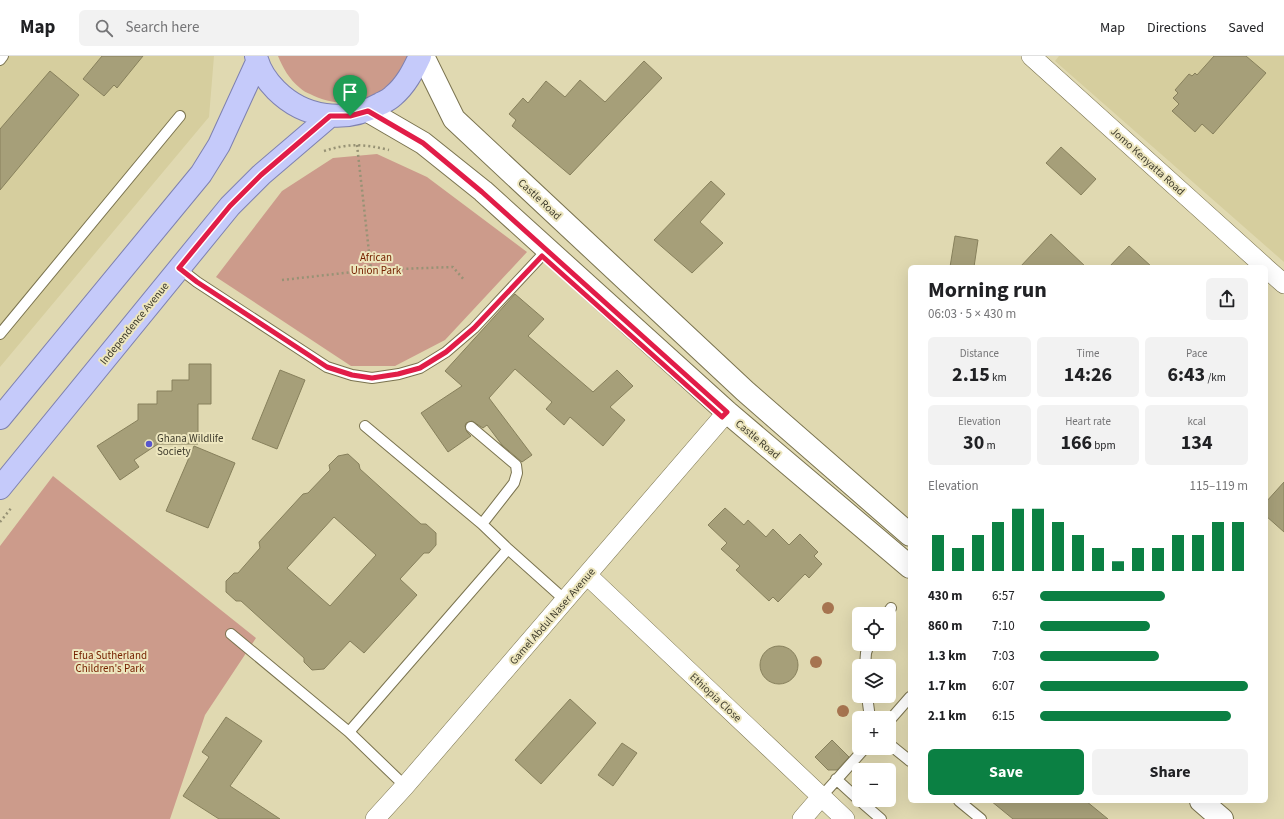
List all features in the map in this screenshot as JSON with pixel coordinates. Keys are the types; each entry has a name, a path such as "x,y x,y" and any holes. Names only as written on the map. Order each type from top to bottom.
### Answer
{"main road":[{"path":"256,59 269,83 286,99 307,111 330,116 350,116 368,111 392,97 410,77 420,56"},
{"name":"Castle Road","path":"423,56 454,119 745,391 908,533"},
{"path":"0,418 8,398 201,174 219,145 256,59"},
{"name":"Castle Road","path":"368,111 423,143 482,192 727,412 908,565"},
{"name":"Independence Avenue","path":"7,496 179,268 230,206 261,175 330,116"},
{"path":"1203,803 1222,819"}],"street":[{"name":"Jomo Kenyatta Road","path":"1039,59 1267,265"},
{"name":"Gamel Abdul Naser Avenue","path":"375,819 727,412"},
{"name":"Ethiopia Close","path":"587,575 845,819"},
{"path":"802,819 821,797"}],"lane":[{"path":"0,60 3,56"},
{"path":"0,334 180,116"},
{"path":"179,268 197,282 327,367 352,375 372,378 398,374 420,368 446,352 474,328 547,250"},
{"path":"365,426 482,524 565,600"},
{"path":"471,427 516,465 518,473 514,483 482,524"},
{"path":"349,732 508,549"},
{"path":"230,634 349,732 405,786"},
{"path":"896,713 908,699"},
{"path":"896,750 908,759"},
{"path":"821,797 858,755"},
{"path":"836,779 852,794"},
{"path":"961,803 981,819"},
{"path":"867,807 881,819"}],"path":[{"path":"318,153 339,146 357,145 395,152"},
{"path":"357,145 372,270"},
{"path":"282,280 372,270 453,267 465,281"},
{"path":"0,522 7,496"}],"shaded area":[{"path":"0,56 214,56 209,117 0,367"},
{"path":"1059,56 1284,56 1284,262 1055,61"}],"green space":[{"path":"278,56 410,56 401,75 393,85 371,98 347,103 322,99 304,91 296,85 284,69"},
{"name":"African Union Park","path":"377,154 427,177 527,252 445,340 395,366 351,366 216,277 282,191 333,158"},
{"name":"Efua Sutherland Children's Park","path":"53,476 256,638 205,715 170,819 0,819 0,546"}],"building":[{"path":"102,56 143,56 117,88 114,85 104,96 83,79"},
{"path":"1214,56 1246,56 1266,73 1213,134 1202,124 1195,132 1172,111 1179,104 1173,98 1178,93 1175,90 1189,74 1192,76 1195,73 1197,75"},
{"path":"644,61 662,78 570,175 512,126 516,120 509,114 523,98 528,103 546,81 565,97 580,80 605,102"},
{"path":"50,71 79,95 0,190 0,129"},
{"path":"1061,147 1096,179 1081,195 1046,163"},
{"path":"711,181 725,194 700,222 723,243 692,273 654,240"},
{"path":"1051,234 1084,265 1022,265"},
{"path":"955,236 978,240 974,265 950,265"},
{"path":"1129,246 1150,265 1111,265"},
{"path":"515,294 544,319 528,336 593,392 617,370 633,386 610,407 625,420 603,446 570,417 564,425 546,409 552,402 515,369 489,398 532,455 522,462 502,445 487,425 483,428 472,421 466,423 465,426 467,432 471,436 448,452 421,413 462,386 445,371"},
{"path":"189,364 211,364 211,404 198,404 198,444 158,444 134,460 139,467 120,480 97,446 138,420 138,404 157,404 157,391 172,391 172,380 189,380"},
{"path":"280,370 305,380 277,449 252,439"},
{"path":"194,446 235,463 208,528 166,511"},
{"path":"348,454 359,464 360,469 421,524 426,524 436,533 436,545 429,553 424,553 400,579 417,595 364,653 350,641 324,669 312,670 304,662 304,658 241,601 236,601 226,592 226,581 234,573 238,573 260,548 259,542 303,494 308,493 330,470 329,465 338,456","holes":["334,517 376,555 330,606 287,568"]},
{"path":"1284,482 1284,532 1268,518 1268,500"},
{"path":"725,508 744,525 748,520 766,537 773,529 789,545 800,534 818,552 814,556 822,564 809,578 805,574 778,602 773,597 769,601 736,570 740,566 721,549 727,543 708,525"},
{"path":"775,646 783,646 793,651 797,658 797,672 793,679 783,684 775,684 765,679 763,676 760,669 760,661 765,651 768,649"},
{"path":"570,699 596,723 541,784 515,760"},
{"path":"226,717 262,741 230,786 280,819 219,819 183,796 209,757 202,752"},
{"path":"832,740 849,757 837,770 828,770 815,757"},
{"path":"622,743 637,753 613,786 598,775"},
{"path":"993,803 1088,803 1108,819 1013,819"}],"place":[{"name":"Ghana Wildlife Society","path":"149,444"}],"route":[{"path":"368,111 423,143 482,192 727,412 722,417 542,256 474,328 446,352 420,368 398,374 372,378 352,375 327,367 197,282 179,268 230,206 261,175 330,116 350,116 368,111"}]}
